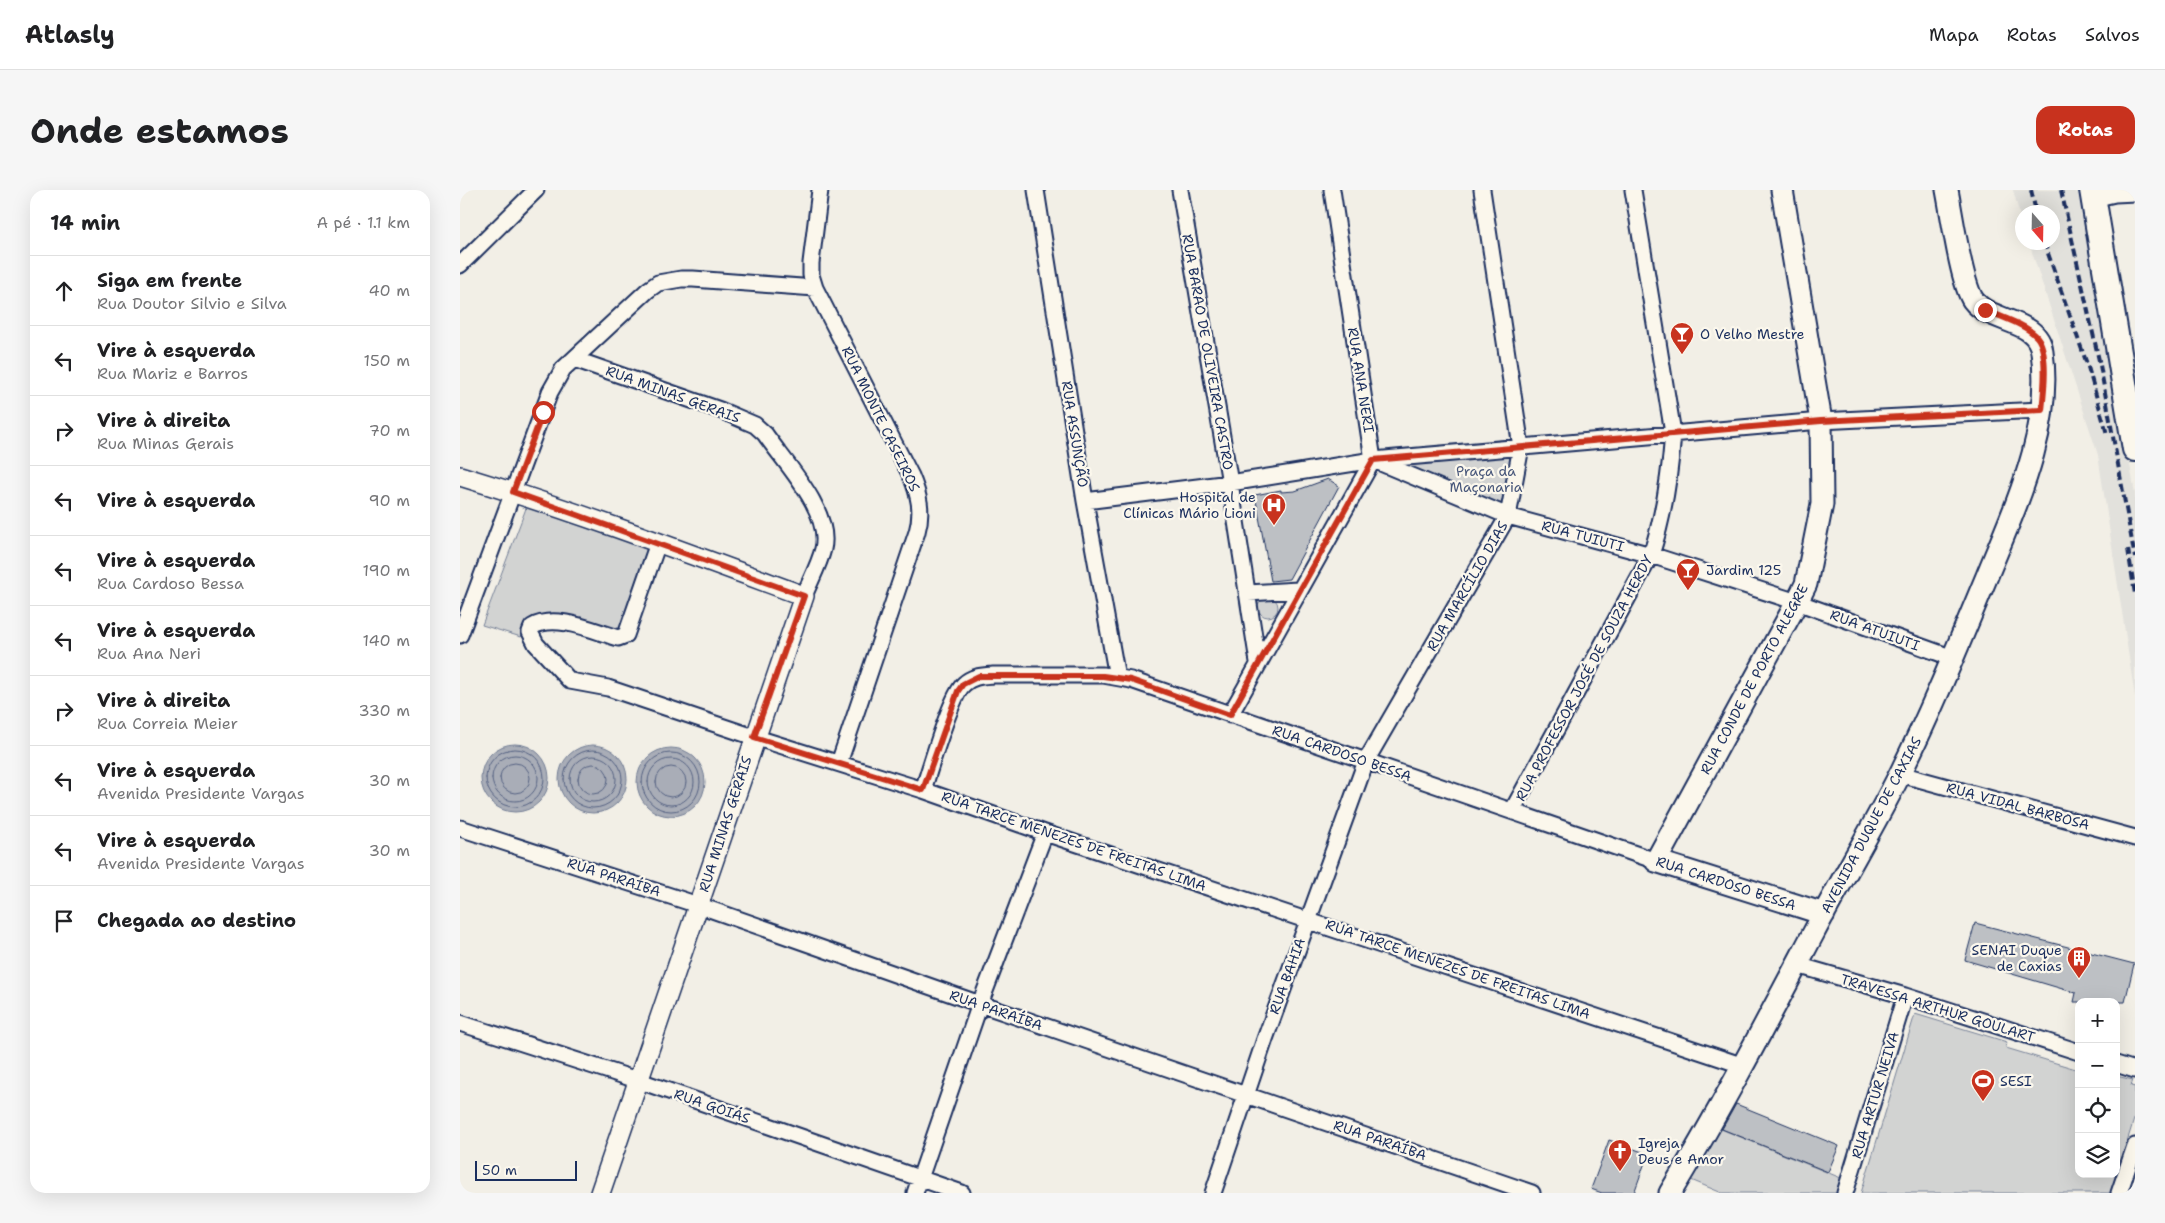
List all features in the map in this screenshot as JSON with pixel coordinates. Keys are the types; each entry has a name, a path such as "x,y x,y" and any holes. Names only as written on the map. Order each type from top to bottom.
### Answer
{"main road":[{"name":"RUA CONDE DE PORTO ALEGRE","path":"1656,861 1806,584 1822,504 1821,421 1782,190"},
{"name":"AVENIDA DUQUE DE CAXIAS","path":"1670,1193 1797,965 1900,774 1953,658 2008,523 2031,457 2042,410 2044,375 2041,344 2031,332 1985,310 1973,299 1966,283 1947,190"},
{"path":"2092,194 2135,450"},
{"name":"RUA CARDOSO BESSA","path":"1656,861 1824,914"}],"street":[{"path":"460,265 536,190"},
{"name":"RUA MONTE CASEIROS","path":"820,190 811,276 815,288 911,476 919,496 920,507 920,520 917,532 839,763"},
{"name":"RUA ASSUNÇÃO","path":"1036,190 1085,501 1117,677"},
{"name":"RUA BARAO DE OLIVEIRA CASTRO","path":"1180,190 1230,483 1258,662"},
{"name":"RUA ANA NERI","path":"1332,190 1373,460"},
{"name":"RUA MARCÍLIO DIAS","path":"1366,761 1508,516 1521,448 1482,190"},
{"name":"RUA PROFESSOR JOSÉ DE SOUZA HERDY","path":"1512,811 1651,555 1660,530 1673,434 1633,190"},
{"path":"2092,194 2135,193"},
{"path":"460,635 556,378 562,369 658,283 693,279 815,288"},
{"name":"RUA MINAS GERAIS","path":"574,359 727,412 755,426 765,434 814,504 822,525 823,549 804,596 754,737 600,1193"},
{"path":"1085,501 1230,483 1373,460 1821,421 2042,410"},
{"path":"1230,715 1298,590 1373,460"},
{"name":"RUA TUIUTI","path":"1373,460 1508,516 1651,555 1797,602"},
{"path":"460,476 513,492 804,596"},
{"name":"RUA TARCE MENEZES DE FREITAS LIMA","path":"658,543 626,635 618,638 556,621 532,627 530,632 532,638 570,681 608,688 754,737 923,790 1045,833 1308,919 1741,1065"},
{"path":"1248,593 1298,590"},
{"name":"RUA ATUIUTI","path":"1797,602 1953,658"},
{"name":"RUA CARDOSO BESSA","path":"923,790 956,696 963,684 970,679 993,675 1117,677 1656,861"},
{"name":"RUA BAHIA","path":"1213,1193 1246,1094 1366,761"},
{"name":"RUA VIDAL BARBOSA","path":"1900,774 2135,838"},
{"name":"RUA PARAÍBA","path":"460,828 698,905 980,1004 1532,1193"},
{"path":"918,1186 980,1004 1045,833"},
{"name":"TRAVESSA ARTHUR GOULART","path":"1797,965 1905,996 2075,1051"},
{"name":"RUA ARTUR NEIVA","path":"1845,1193 1905,996"},
{"name":"RUA GOIÁS","path":"460,1023 637,1080 918,1186 962,1193"},
{"path":"2120,1065 2135,1070"},
{"path":"2119,1193 2135,1146"}],"shaded area":[{"path":"2013,190 2074,190 2078,193 2111,354 2135,494 2135,697 2098,455 2031,250 2060,250 2060,205 2017,205"}],"green space":[{"name":"Praça da Maçonaria","path":"1518,451 1505,513 1374,465"},
{"path":"528,503 650,545 623,632 528,625 521,637 482,625"},
{"path":"1268,597 1275,600 1278,607 1275,614 1268,617 1261,614 1258,607 1261,600"},
{"name":"SESI","path":"1915,1014 2007,1042 2006,1048 2075,1069 2075,1178 2116,1178 2111,1193 1861,1193"},
{"name":"SESI","path":"2120,1077 2133,1080 2131,1086 2135,1087 2135,1116 2120,1164"},
{"path":"1716,1127 1841,1178 1836,1193 1722,1193 1691,1180"}],"water":[{"path":"515,744 528,747 539,754 546,765 549,778 546,791 539,802 528,809 515,812 502,809 491,802 484,791 481,778 484,765 491,754 502,747"},
{"path":"593,745 606,748 617,755 624,766 627,779 624,792 617,803 606,810 593,813 580,810 569,803 562,792 559,779 562,766 569,755 580,748"},
{"path":"671,748 684,751 695,758 702,769 705,782 702,795 695,806 684,813 671,816 658,813 647,806 640,795 637,782 640,769 647,758 658,751"}],"building":[{"name":"Hospital de Clínicas Mário Lioni","path":"1328,479 1339,486 1289,579 1271,581 1255,495 1281,490 1281,492 1295,491"},
{"name":"SENAI Duque de Caxias","path":"1975,923 2134,964 2125,1002 2120,1002 2120,998 2075,998 2074,1002 2076,993 1965,960"},
{"path":"1736,1104 1839,1146 1828,1172 1722,1129"},
{"name":"Igreja Deus e Amor","path":"1609,1140 1648,1154 1634,1193 1602,1193 1591,1189"}],"railway":[{"path":"2031,190 2034,205"},
{"path":"2061,190 2100,365 2135,558"},
{"path":"2047,250 2088,367 2107,434"},
{"path":"2128,549 2135,594"}],"place":[{"name":"O Velho Mestre","path":"1682,355"},
{"name":"Hospital de Clínicas Mário Lioni","path":"1274,526"},
{"name":"Jardim 125","path":"1688,591"},
{"name":"SENAI Duque de Caxias","path":"2079,979"},
{"name":"SESI","path":"1983,1102"},
{"name":"Igreja Deus e Amor","path":"1620,1172"}],"route":[{"path":"543,412 513,492 641,536 804,596 754,737 923,790 958,691 963,684 979,676 1084,675 1117,677 1131,680 1230,715 1298,590 1373,460 1821,421 2042,410 2044,375 2039,340 2031,332 1985,310"}]}
